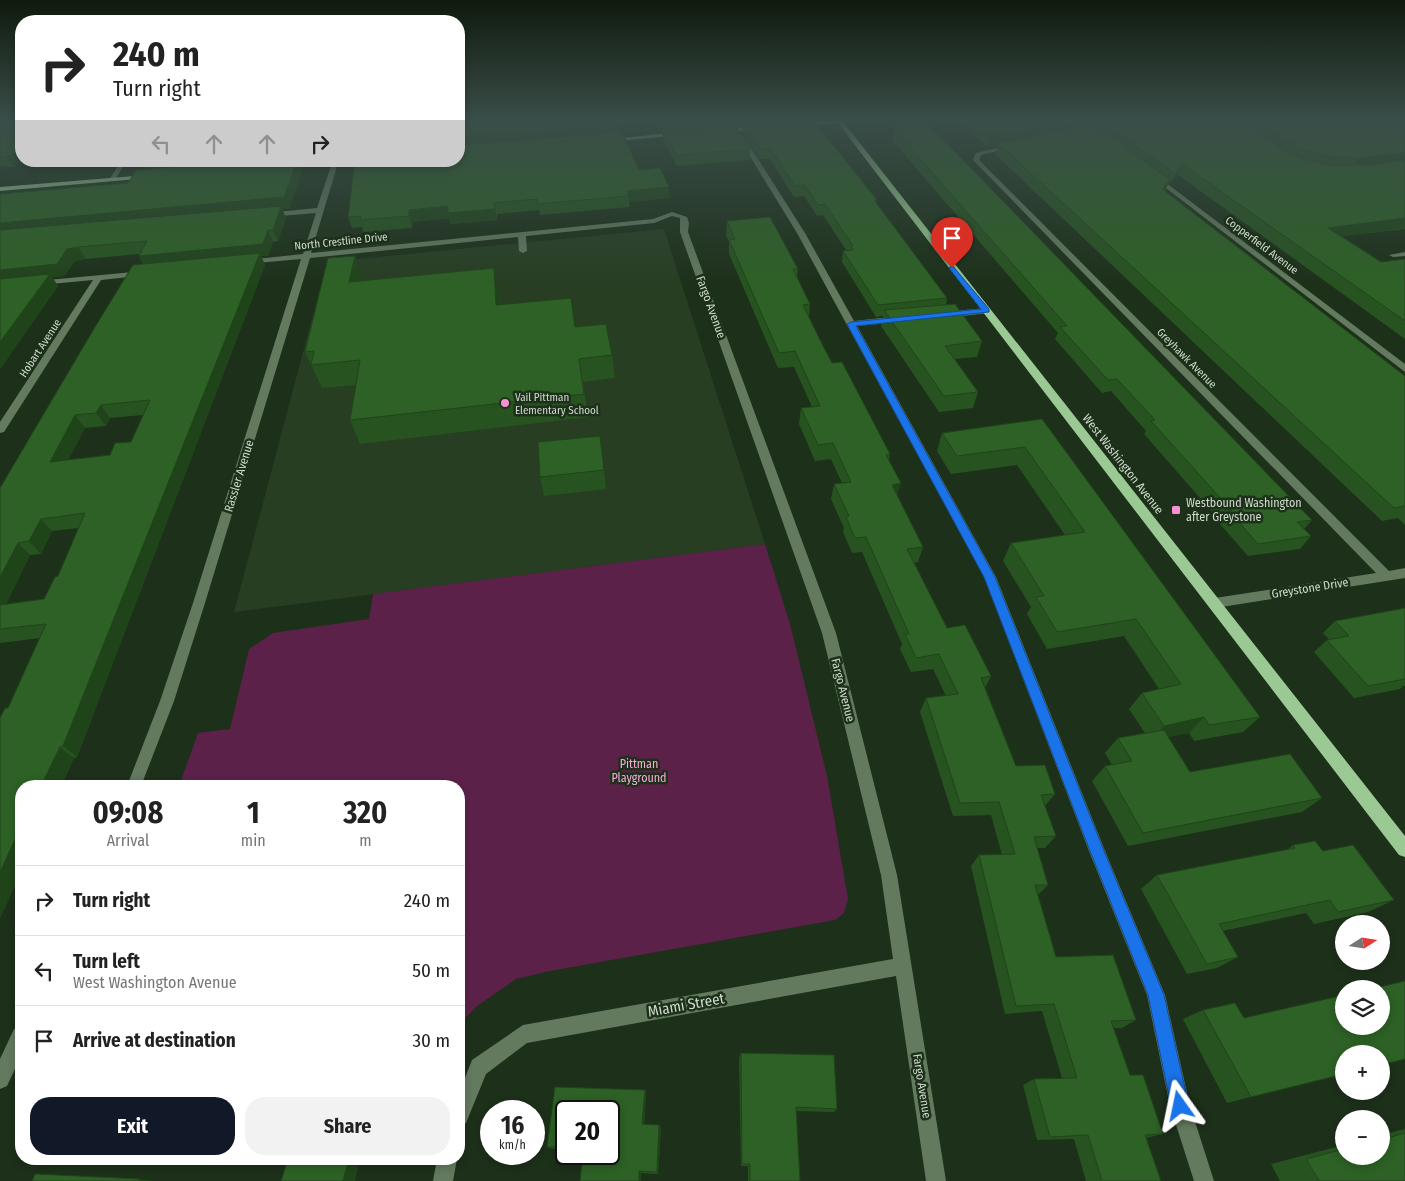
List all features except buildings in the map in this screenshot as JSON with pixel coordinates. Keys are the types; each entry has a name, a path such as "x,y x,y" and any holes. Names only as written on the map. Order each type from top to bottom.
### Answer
{"main road":[{"name":"West Washington Avenue","path":"880,174 1405,849"},
{"path":"0,189 160,176"}],"street":[{"path":"112,180 116,174"},
{"name":"Rassler Avenue","path":"136,780 167,702 332,174"},
{"path":"764,174 801,234 990,577 1097,851 1156,995 1180,1106 1204,1181"},
{"name":"Greyhawk Avenue","path":"990,174 1387,576"},
{"name":"Copperfield Avenue","path":"1151,174 1405,369"},
{"path":"253,216 321,210"},
{"name":"North Crestline Drive","path":"241,262 654,221 672,214 683,217"},
{"name":"Fargo Avenue","path":"683,217 685,224 684,232 829,633 889,875 936,1181"},
{"path":"522,234 523,251"},
{"path":"1393,255 1405,254"},
{"path":"30,284 156,271"},
{"name":"Hobart Avenue","path":"0,430 99,277"},
{"path":"938,316 986,311"},
{"path":"851,324 909,318"},
{"name":"Greystone Drive","path":"1215,603 1405,574"},
{"name":"Miami Street","path":"465,1101 479,1067 523,1034 904,966"},
{"path":"0,1079 15,1048"},
{"path":"443,1181 446,1165"}],"shaded area":[{"name":"Vail Pittman Elementary School","path":"664,229 765,544 234,612 327,262"}],"green space":[{"name":"Pittman Playground","path":"765,544 790,624 827,776 848,899 844,913 835,920 550,971 516,979 477,1006 465,1019 465,780 181,780 198,733 230,729 249,649 273,633 369,619 373,594"}],"place":[{"name":"Vail Pittman Elementary School","path":"505,403"},
{"name":"Westbound Washington after Greystone","path":"1176,510"}],"route":[{"path":"952,268 986,311 851,324 990,577 1097,851 1156,995 1180,1106"}]}
